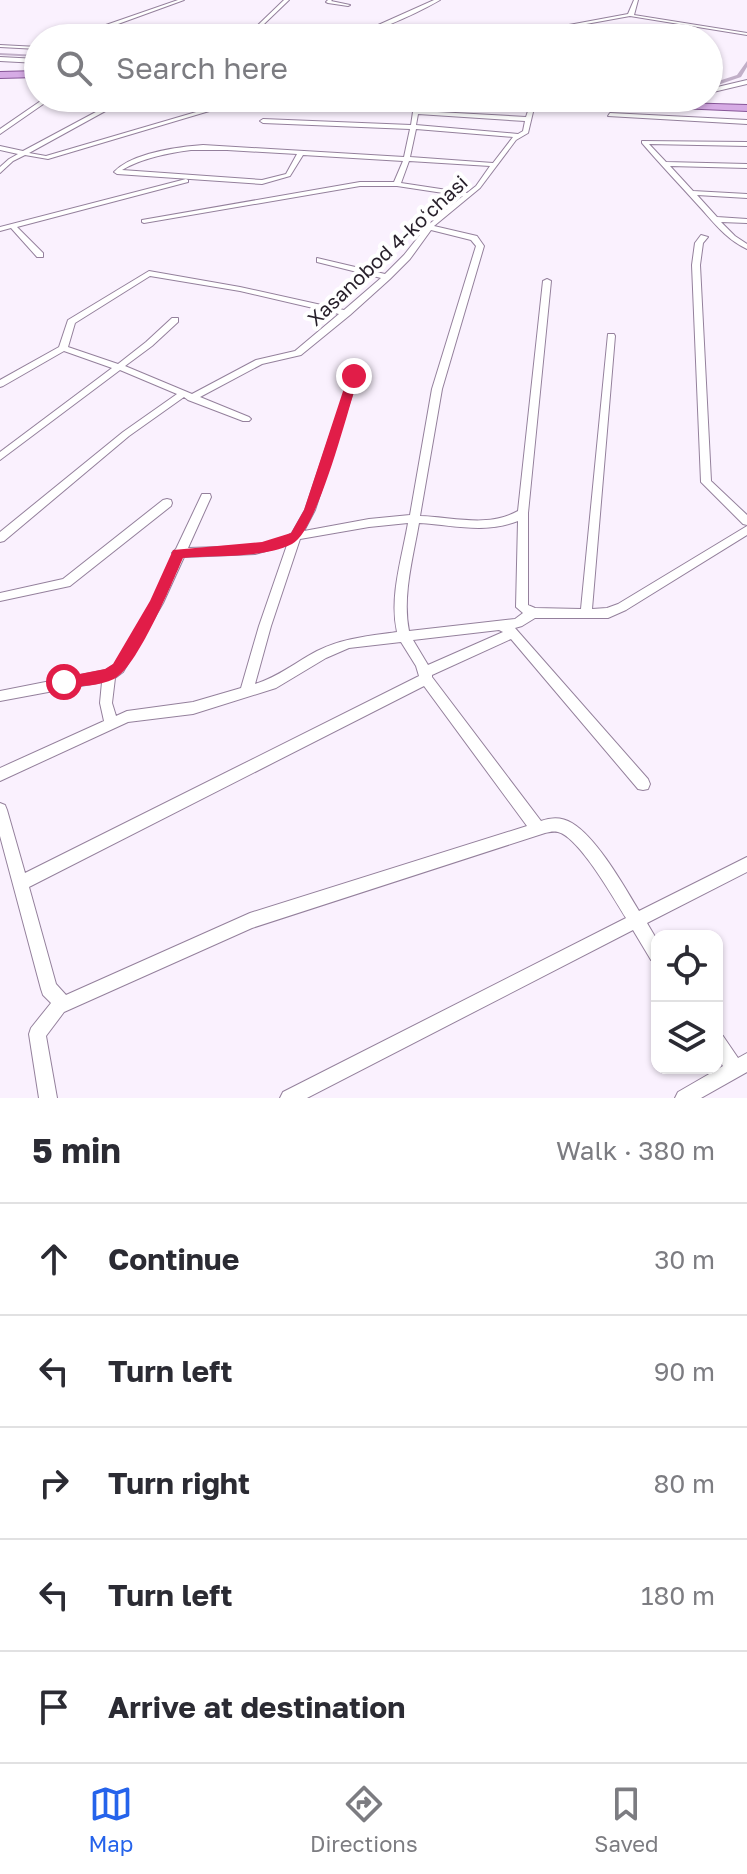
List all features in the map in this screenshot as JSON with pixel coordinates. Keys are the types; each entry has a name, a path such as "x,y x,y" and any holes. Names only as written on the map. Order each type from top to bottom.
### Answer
{"main road":[{"path":"0,75 24,74"},
{"path":"723,106 747,108"}],"street":[{"path":"114,24 182,0"},
{"path":"261,24 287,0"},
{"path":"330,0 328,2 348,5"},
{"path":"385,24 438,0"},
{"path":"630,15 636,0"},
{"path":"579,24 630,15 685,24"},
{"path":"723,30 747,34"},
{"path":"0,46 24,47"},
{"path":"0,59 24,60"},
{"path":"723,88 747,82"},
{"path":"0,132 29,112"},
{"path":"0,165 100,112"},
{"path":"0,148 46,158 202,112"},
{"path":"397,184 407,158 416,112"},
{"name":"Xasanobod 4-koʻchasi","path":"0,538 126,434 188,396 259,362 298,353 387,277 407,257 429,227 468,195 519,136 526,132 530,116 416,112"},
{"path":"610,115 747,122"},
{"path":"263,121 414,127 519,136"},
{"path":"747,144 645,141 647,147 734,241 747,247"},
{"path":"301,153 288,175 262,182 117,172 126,164 193,148 301,153 407,158 496,165"},
{"path":"0,171 11,160"},
{"path":"663,164 747,166"},
{"path":"0,229 199,178"},
{"path":"144,221 360,184 397,184 468,195"},
{"path":"691,193 747,196"},
{"path":"713,219 747,221"},
{"path":"13,226 40,255"},
{"path":"429,227 474,238 480,246 437,389 402,590 404,635 426,676 538,829"},
{"path":"704,237 699,243 696,265 706,482 747,521"},
{"path":"320,260 387,277"},
{"path":"0,384 63,348 71,322 149,273 347,313"},
{"path":"547,281 523,513 522,607 533,613 608,613 747,530"},
{"path":"0,457 119,367 175,320"},
{"path":"586,614 611,336"},
{"path":"63,348 119,367 246,419"},
{"path":"246,692 296,536 310,510 354,376 362,365"},
{"path":"0,696 109,675 126,658 157,603 206,497"},
{"path":"0,597 66,583 167,503"},
{"path":"178,553 262,547 284,543 296,536 413,519 470,524 502,522 523,513"},
{"path":"21,883 426,676 533,613"},
{"path":"0,775 137,714 193,708 272,684 336,647 404,635 507,629"},
{"path":"507,629 643,784"},
{"path":"109,675 106,703 111,723"},
{"path":"0,810 49,989 61,1003 68,1003 250,921 548,824 564,826 583,841 651,945"},
{"path":"289,1098 747,864"},
{"path":"48,1098 37,1034 61,1003"},
{"path":"684,1098 741,1065 723,1048"}],"waterway":[{"path":"0,54 24,55"},
{"path":"723,81 739,76 747,63"}],"route":[{"path":"64,682 109,675 119,668 157,603 178,553 262,547 284,543 296,536 310,510 354,376"}]}
